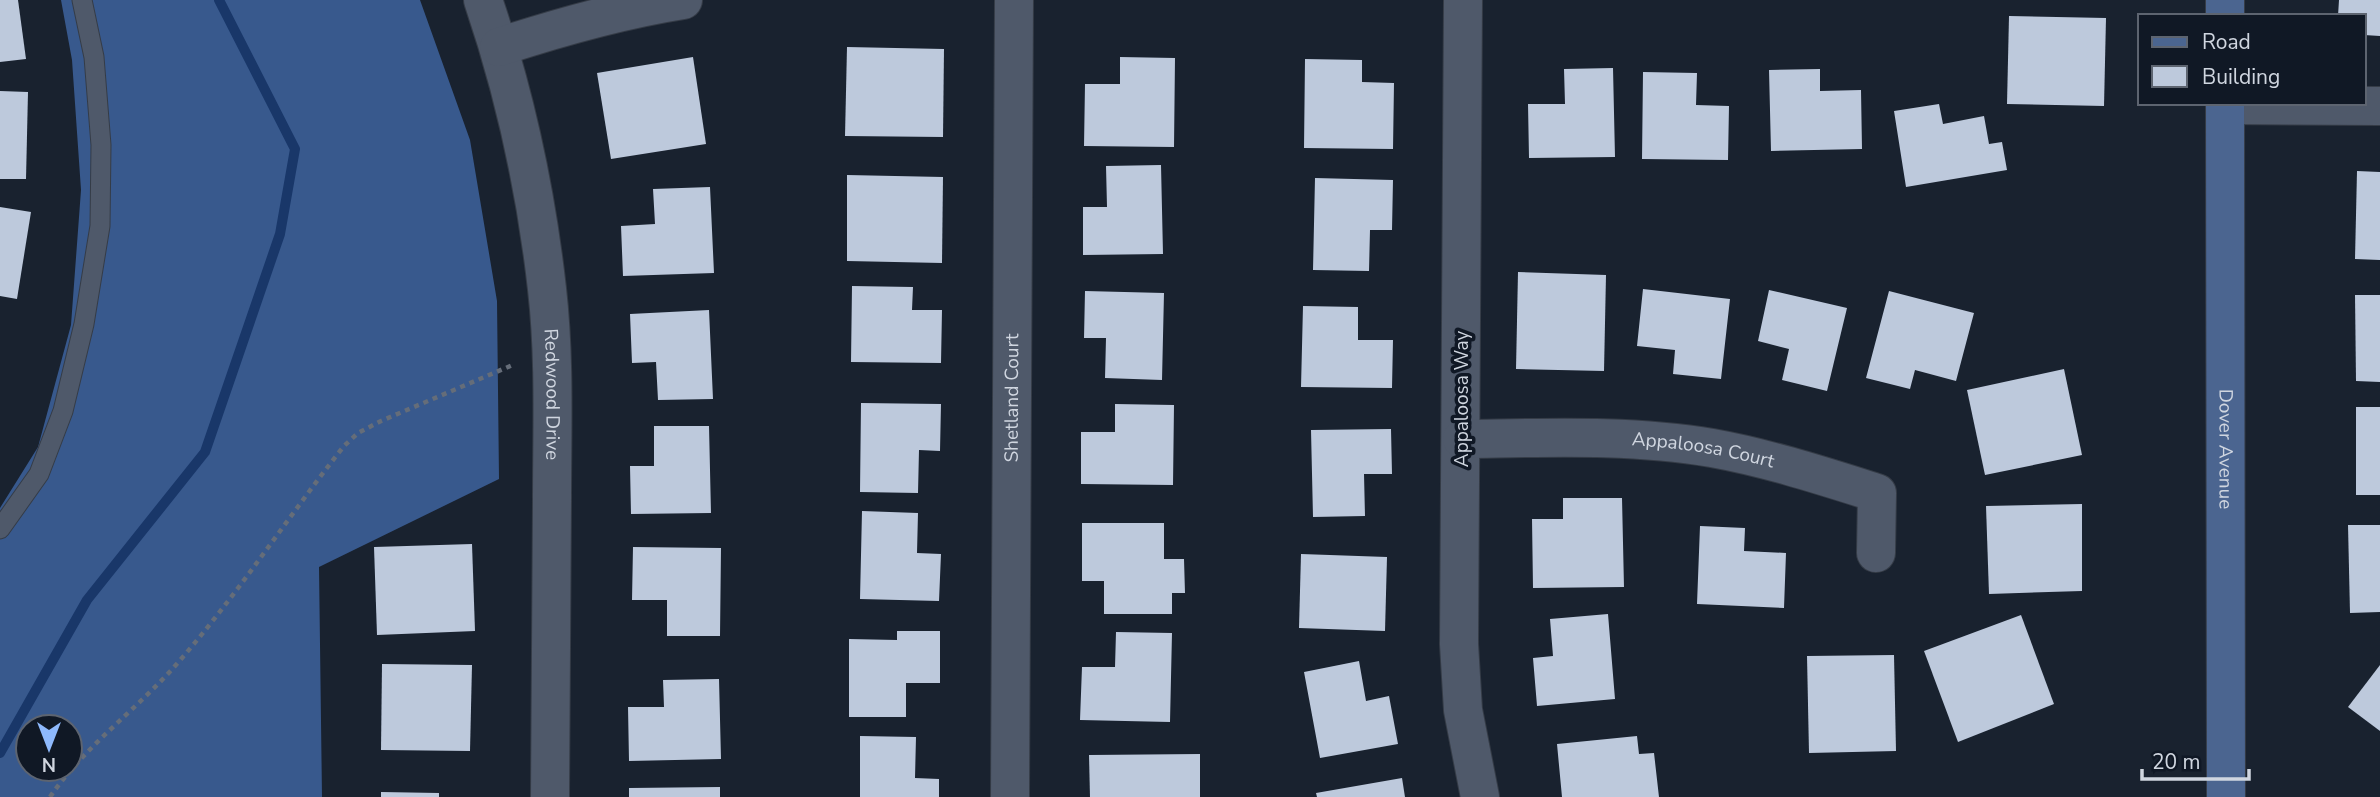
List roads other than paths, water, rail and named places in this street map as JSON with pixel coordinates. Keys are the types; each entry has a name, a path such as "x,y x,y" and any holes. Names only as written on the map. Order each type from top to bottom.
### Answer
{"main road":[{"name":"Dover Avenue","path":"2225,105 2226,797"}],"street":[{"name":"Redwood Drive","path":"483,0 499,47 517,116 535,201 547,291 552,363 550,797"},
{"path":"499,47 607,15 683,0"},
{"name":"Shetland Court","path":"1010,797 1014,0"},
{"name":"Appaloosa Way","path":"1463,0 1460,644 1463,710 1480,797"},
{"path":"2302,105 2380,106"},
{"name":"Appaloosa Court","path":"1462,439 1631,439 1713,448 1795,467 1877,493 1876,553"}],"lane":[{"path":"0,529 39,474 63,411 84,324 100,226 101,145 94,57 82,0"}],"waterway":[{"path":"0,753 87,600 205,452 280,234 295,149 219,0"}]}
